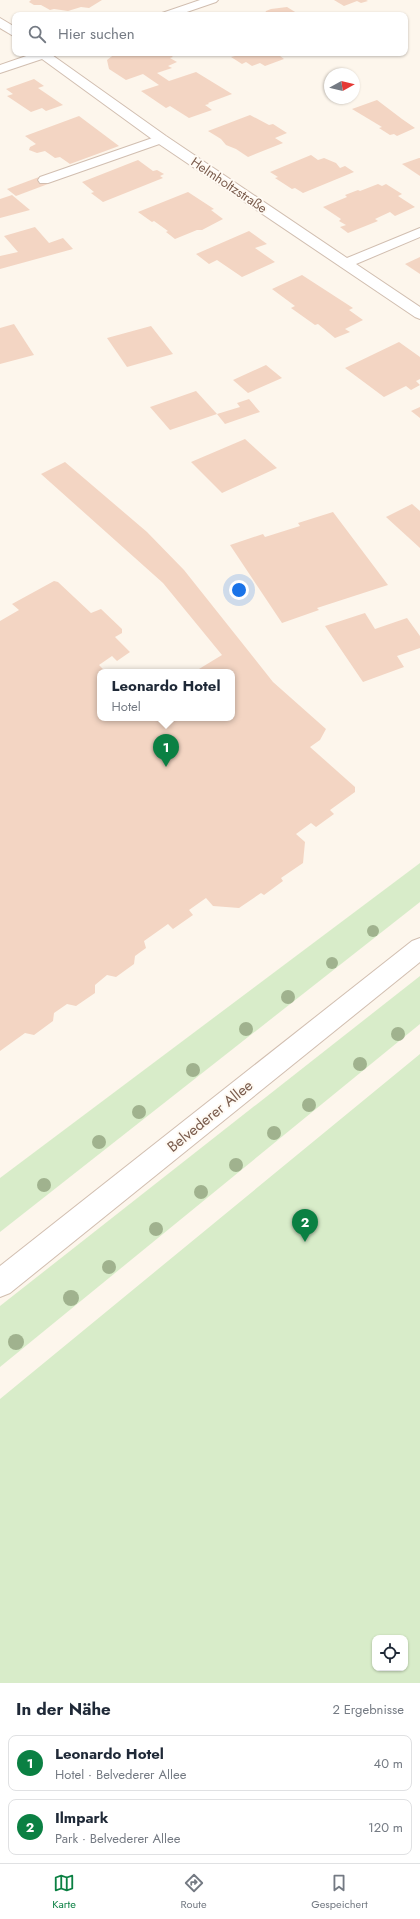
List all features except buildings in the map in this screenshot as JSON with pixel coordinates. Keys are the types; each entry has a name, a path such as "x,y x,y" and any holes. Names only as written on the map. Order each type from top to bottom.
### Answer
{"street":[{"path":"175,12 212,0"},
{"path":"0,22 12,31"},
{"path":"0,69 38,56"},
{"name":"Helmholtzstraße","path":"47,56 161,139 347,263 420,314"},
{"path":"347,263 420,232"},
{"name":"Belvederer Allee","path":"0,1283 420,948"}],"lane":[{"path":"44,180 161,139"}],"green space":[{"path":"420,863 420,902 0,1232 0,1178"},
{"path":"420,976 420,1024 0,1367 0,1306"},
{"path":"420,1054 420,1683 0,1683 0,1399"}],"place":[{"name":"Leonardo Hotel","path":"166,767"},
{"name":"Ilmpark","path":"305,1242"}]}
